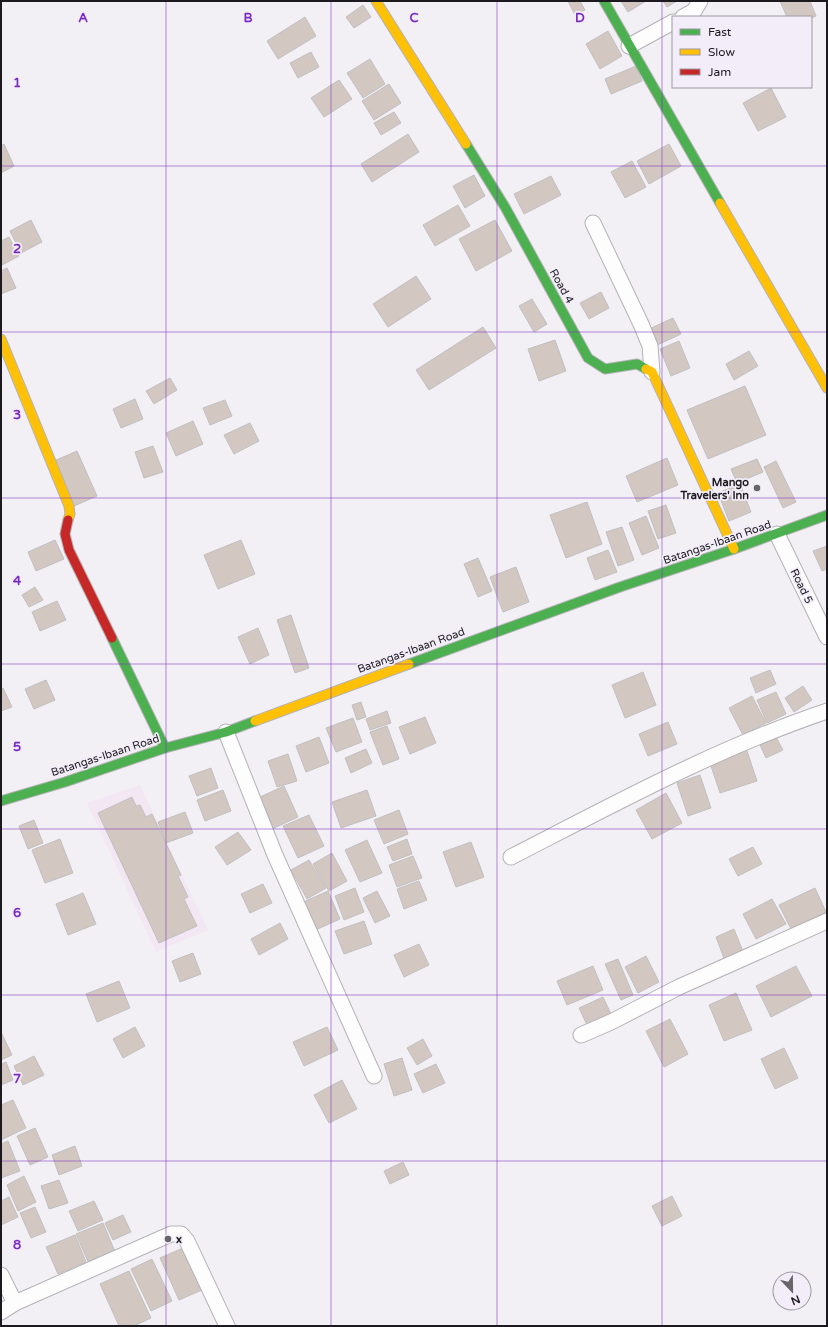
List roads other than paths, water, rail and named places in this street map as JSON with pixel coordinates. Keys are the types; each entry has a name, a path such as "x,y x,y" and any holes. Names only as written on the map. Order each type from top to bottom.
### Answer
{"street":[{"name":"Road 4","path":"376,1 505,207 588,358 605,369 638,364 652,372"},
{"path":"604,1 827,388"},
{"path":"684,16 694,11 700,1"},
{"path":"629,46 672,23"},
{"path":"593,223 650,346 652,372 734,549"},
{"path":"1,340 69,506 71,513 65,529 65,538 69,550 165,748"},
{"name":"Batangas-Ibaan Road","path":"1,801 65,782 165,748 226,732 620,587 734,549 827,515"},
{"name":"Road 5","path":"776,534 827,637"},
{"path":"511,856 649,786 737,745 793,722 827,711"},
{"path":"226,732 275,855 374,1076"},
{"path":"581,1035 611,1022 679,987 827,921"},
{"path":"1,1312 15,1303 171,1234 181,1234 187,1242 227,1326"},
{"path":"1,1275 15,1303"}],"place":[{"name":"Mango Travelers' Inn","path":"757,488"},
{"name":"x","path":"168,1239"}]}
